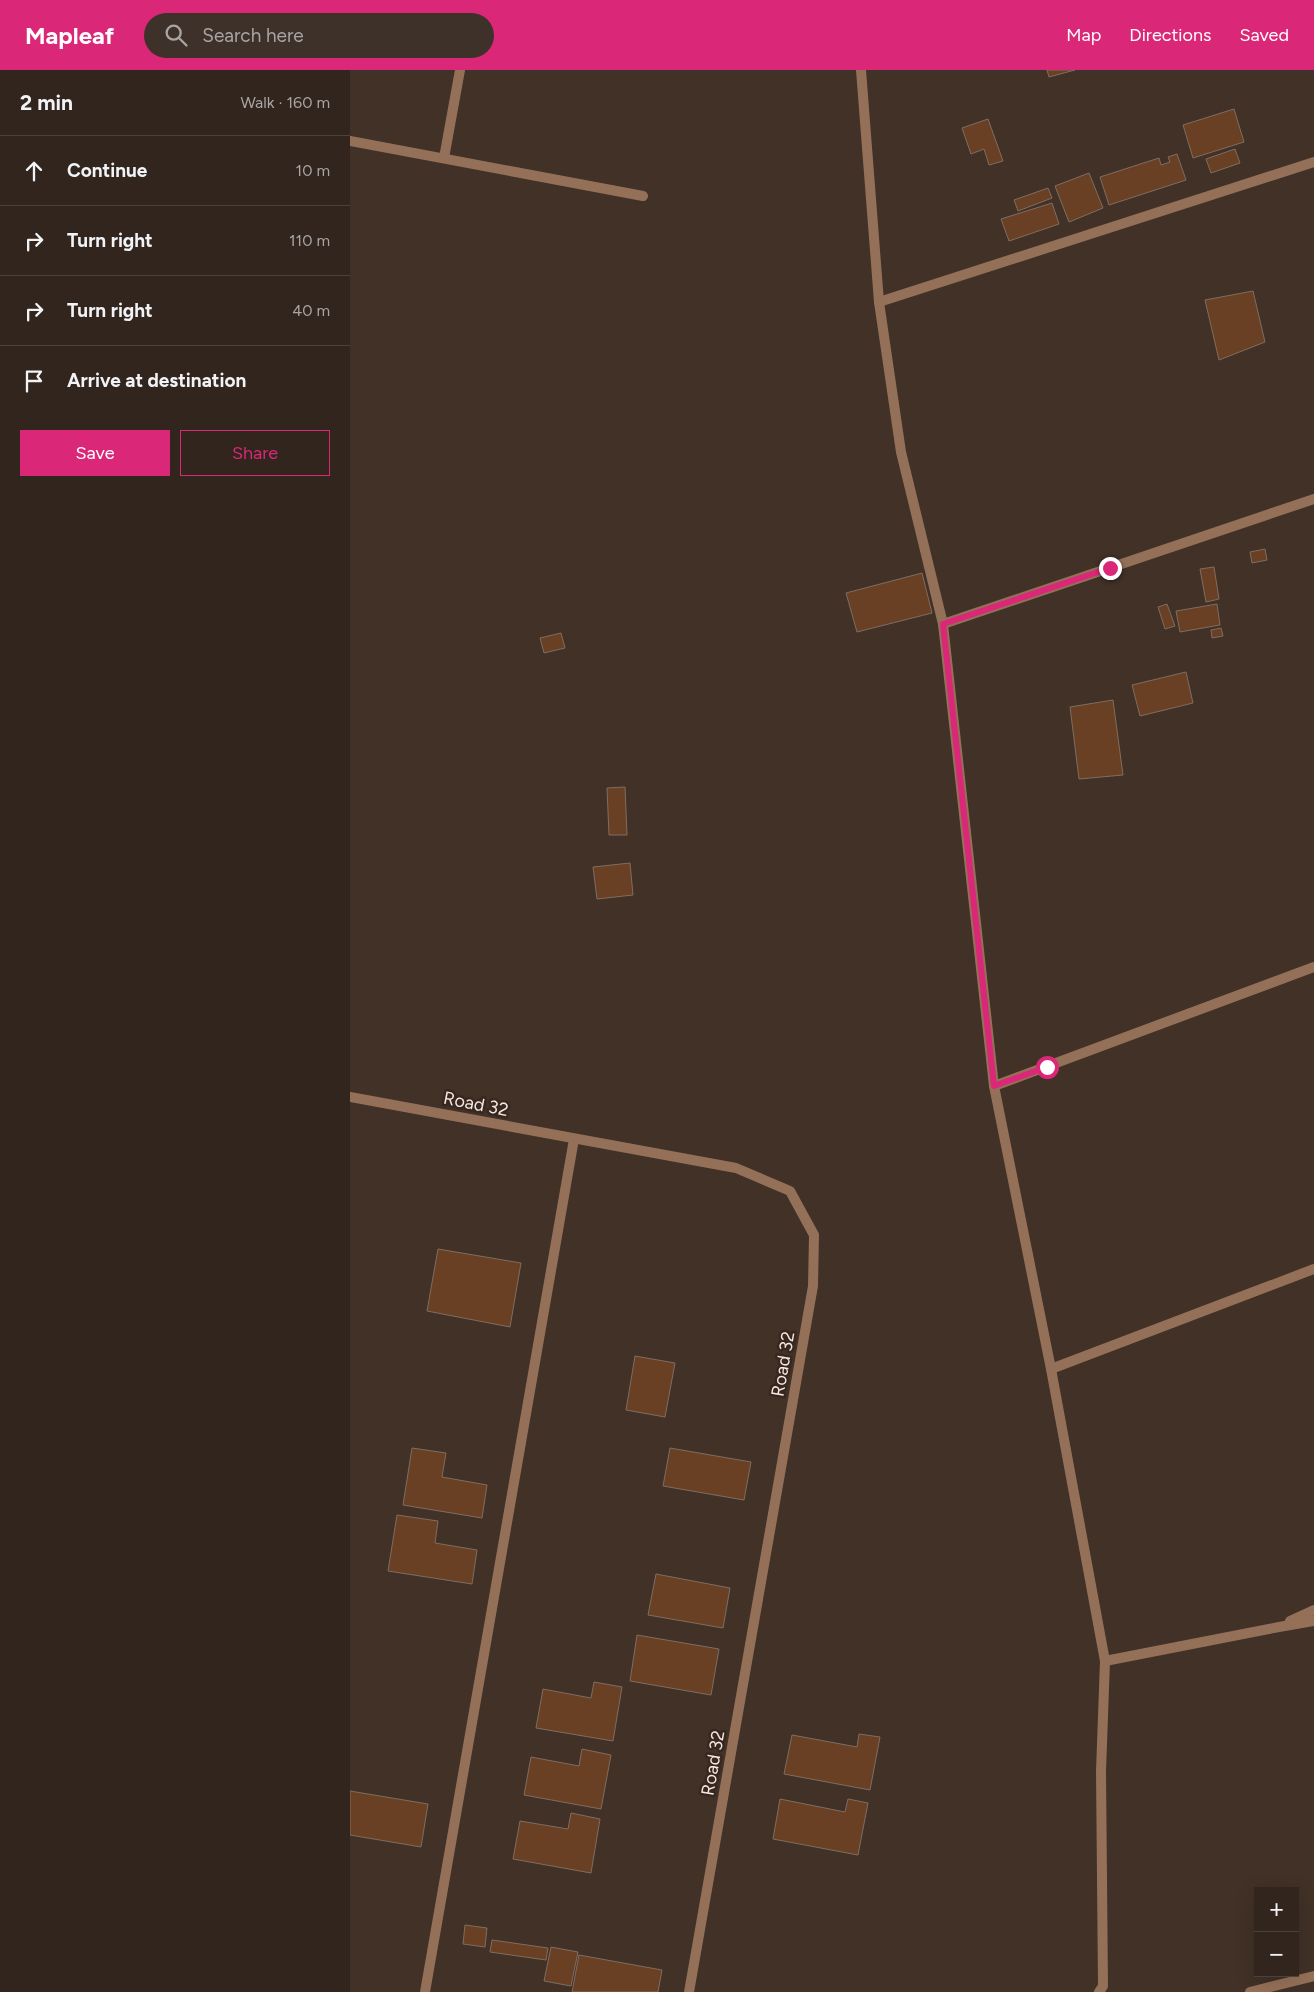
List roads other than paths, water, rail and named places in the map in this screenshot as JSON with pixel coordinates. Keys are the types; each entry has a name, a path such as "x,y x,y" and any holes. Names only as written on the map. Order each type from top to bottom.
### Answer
{"street":[{"path":"444,158 460,70"},
{"path":"861,70 880,302 901,452 943,624 994,1086 1051,1370 1105,1661 1102,1771 1103,1986 1099,1992"},
{"path":"350,141 643,196"},
{"path":"880,302 1314,162"},
{"path":"943,624 1314,499"},
{"path":"994,1086 1314,967"},
{"name":"Road 32","path":"350,1097 736,1168 790,1191 814,1235 811,1296 689,1992"},
{"path":"425,1992 574,1139"},
{"path":"1051,1370 1314,1269"},
{"path":"1278,1627 1314,1610"},
{"path":"1105,1661 1314,1621"},
{"path":"1250,1992 1314,1976"}]}
